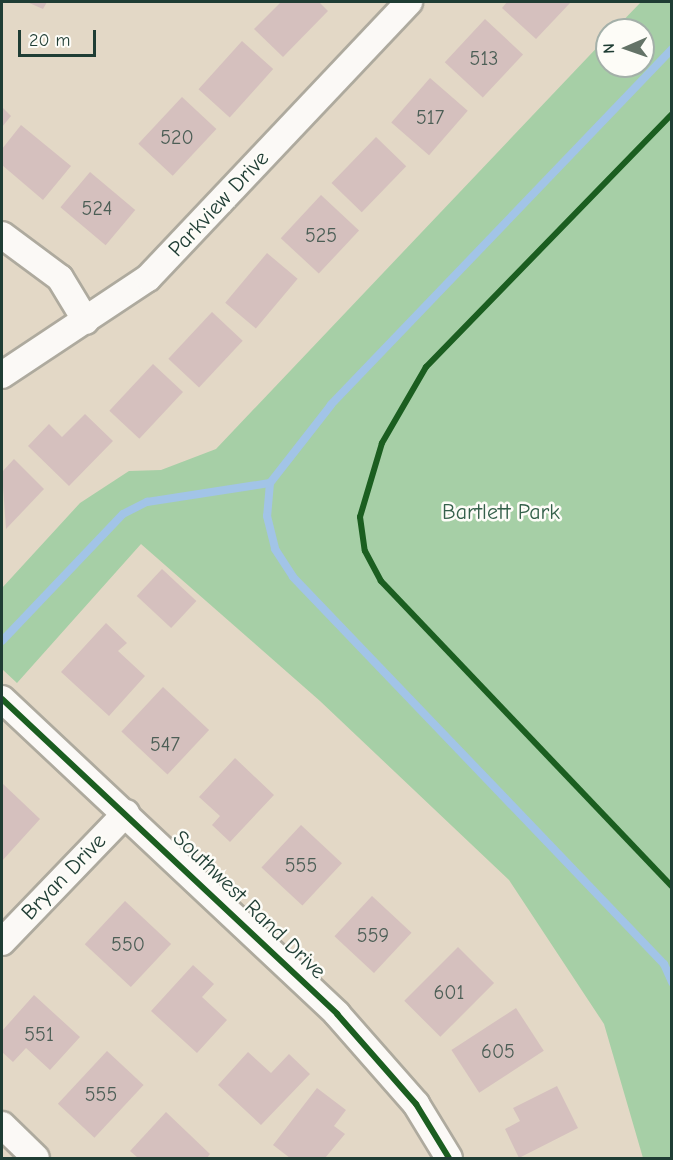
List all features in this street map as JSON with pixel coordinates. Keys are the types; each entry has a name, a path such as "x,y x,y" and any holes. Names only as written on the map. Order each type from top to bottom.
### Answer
{"street":[{"name":"Parkview Drive","path":"2,375 148,278 409,2"},
{"path":"2,235 60,278 86,321"},
{"name":"Southwest Rand Drive","path":"2,699 126,813 337,1014 416,1104 449,1158"},
{"name":"Bryan Drive","path":"2,942 126,813"},
{"path":"2,1125 36,1158"}],"green space":[{"name":"Bartlett Park","path":"641,2 672,2 671,1158 643,1158 604,1024 509,880 320,701 141,544 17,683 2,669 2,588 80,503 129,471 161,470 216,449 595,50 595,78 655,78 655,18 626,18"}],"building":[{"path":"27,2 47,2 43,9"},
{"path":"281,2 319,2 328,11 283,57 254,29"},
{"path":"507,2 571,2 536,39 502,8"},
{"path":"485,19 523,54 483,98 445,62"},
{"path":"242,41 273,69 230,117 199,89"},
{"path":"430,78 468,111 429,155 391,123"},
{"path":"182,97 216,129 173,176 138,144"},
{"path":"2,107 11,116 2,127"},
{"path":"21,125 71,166 43,200 2,165 2,149"},
{"path":"376,137 406,166 362,212 332,183"},
{"path":"90,172 135,210 106,245 60,207"},
{"path":"321,195 359,230 319,274 281,238"},
{"path":"267,253 298,279 256,329 225,303"},
{"path":"212,312 243,341 199,387 168,359"},
{"path":"153,364 183,392 139,439 109,411"},
{"path":"85,414 113,441 69,486 28,446 49,424 62,437"},
{"path":"14,459 44,489 6,529 2,472"},
{"path":"162,569 196,601 171,628 137,596"},
{"path":"106,623 127,643 118,651 145,676 109,716 61,672"},
{"path":"163,687 209,730 167,775 121,732"},
{"path":"235,758 274,795 230,842 212,825 220,816 199,797"},
{"path":"2,783 40,819 2,861"},
{"path":"301,825 342,863 302,906 261,867"},
{"path":"372,896 411,933 374,973 334,936"},
{"path":"125,901 171,944 131,987 85,944"},
{"path":"458,947 494,983 440,1037 404,1001"},
{"path":"193,965 214,984 202,997 227,1020 197,1053 151,1011"},
{"path":"34,995 80,1037 50,1070 26,1048 13,1062 2,1052 2,1031"},
{"path":"516,1008 544,1051 479,1093 451,1050"},
{"path":"107,1051 144,1085 94,1138 58,1104"},
{"path":"248,1052 271,1073 289,1054 310,1074 261,1125 218,1085"},
{"path":"557,1086 578,1128 519,1158 505,1129 520,1121 513,1108"},
{"path":"317,1088 346,1110 334,1126 345,1134 325,1158 290,1158 273,1145"},
{"path":"166,1112 210,1154 207,1158 138,1158 130,1151"}],"waterway":[{"path":"672,49 331,405 270,483 267,516 275,549 293,577 664,964 672,982"},
{"path":"2,641 123,514 147,502 270,483"}],"cycle path":[{"path":"672,114 426,367 382,443 360,517 365,551 381,581 672,887"},
{"path":"2,699 337,1014 416,1104 449,1158"}]}
